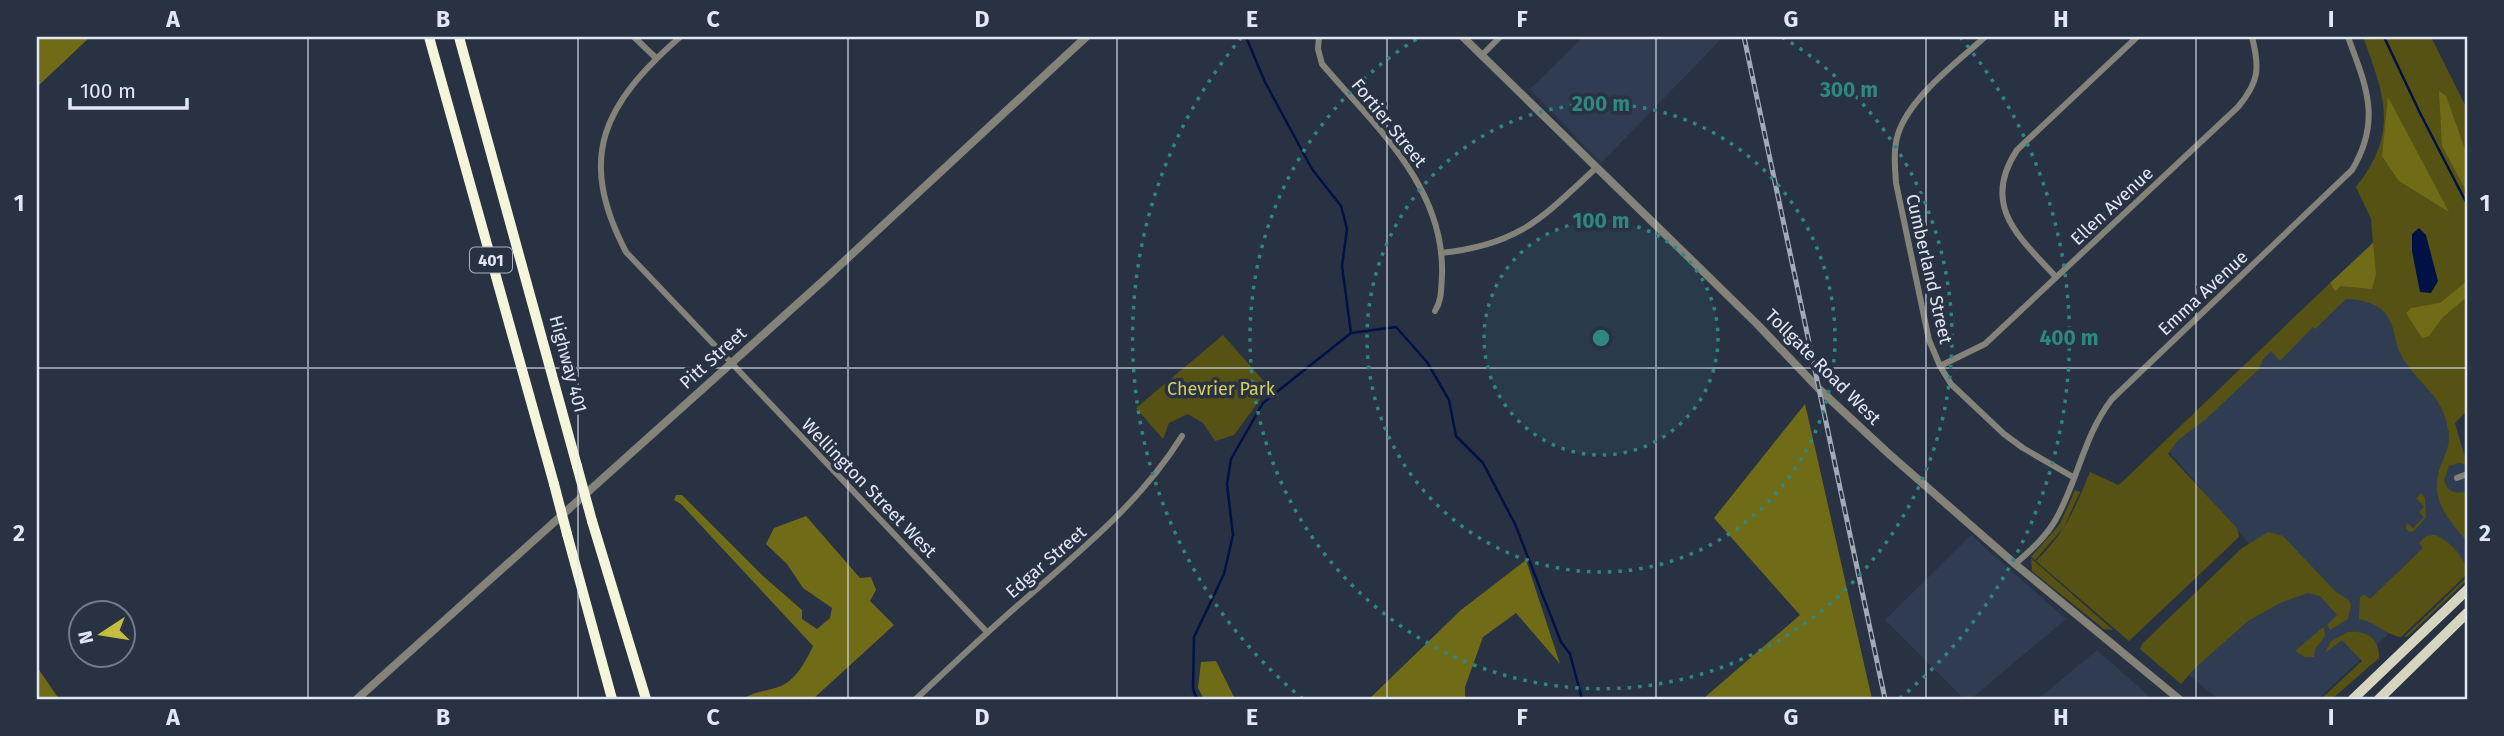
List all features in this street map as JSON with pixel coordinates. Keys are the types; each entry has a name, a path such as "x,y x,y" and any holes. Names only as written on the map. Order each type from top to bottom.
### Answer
{"highway":[{"name":"401","path":"429,37 612,699"},
{"name":"Highway 401","path":"459,37 592,521 646,699"}],"main road":[{"path":"2352,698 2467,590"},
{"path":"2379,699 2467,614"}],"street":[{"path":"634,37 656,58"},
{"name":"Wellington Street West","path":"680,37 656,58 619,100 603,143 602,190 611,222 626,252 987,632"},
{"name":"Pitt Street","path":"358,699 824,279 1086,37"},
{"name":"Fortier Street","path":"1319,37 1318,49 1322,64 1404,159 1420,184 1434,218 1441,253 1441,302 1435,312"},
{"name":"Tollgate Road West","path":"1464,37 1757,324 1819,389 1889,454 2015,564 2179,699"},
{"path":"1482,55 1500,37"},
{"name":"Cumberland Street","path":"1985,37 1937,80 1905,116 1896,136 1896,183 1929,340 1940,366 1951,384 2004,434 2023,449 2073,477"},
{"path":"2056,277 2009,223 2003,197 2005,171 2017,150 2137,37"},
{"name":"Ellen Avenue","path":"1940,366 1985,344 2245,100 2256,76 2257,60 2252,37"},
{"name":"Emma Avenue","path":"2015,564 2056,519 2098,417 2112,399 2352,170 2366,141 2370,112 2367,93 2348,37"},
{"path":"1441,253 1489,245 1525,229 1596,168"},
{"name":"Edgar Street","path":"915,699 987,632 1115,521 1169,457 1182,436"},
{"path":"2456,478 2467,474"}],"shaded area":[{"path":"37,37 90,37 37,87"},
{"path":"1583,37 1723,37 1601,163 1530,89"},
{"path":"2439,91 2446,96 2467,155 2467,192 2442,146"},
{"path":"2388,97 2449,212 2399,181 2382,156"},
{"path":"2419,228 2426,235 2438,281 2431,293 2420,292 2412,251 2412,234"},
{"path":"2373,242 2467,460 2467,566 2318,699 2218,699 2181,669 2299,558 2269,532 2253,548 2163,445"},
{"path":"2373,243 2376,274 2372,289 2341,286 2335,291 2330,283"},
{"path":"2467,281 2467,297 2443,317 2429,336 2422,338 2406,313 2411,308 2440,303"},
{"path":"1805,404 1872,699 1690,699 1704,698 1800,615 1714,518"},
{"path":"676,495 682,495 763,576 802,610 802,619 817,629 830,618 832,608 803,588 787,564 766,544 774,528 806,516 860,578 871,577 876,590 870,601 894,625 813,699 743,699 786,683 800,669 813,646 681,504 674,500"},
{"path":"1971,535 2066,619 1971,699 1964,699 1885,620"},
{"path":"1526,560 1560,664 1516,613 1483,637 1465,687 1465,699 1369,699 1461,610"},
{"path":"2097,650 2152,699 2038,699"},
{"path":"1216,661 1235,699 1204,699 1198,688 1201,662"},
{"path":"37,667 59,699 37,699"}],"green space":[{"path":"2363,37 2431,37 2467,109 2467,411 2455,423 2467,465 2459,463 2449,466 2444,480 2452,491 2467,491 2467,541 2447,516 2438,497 2438,477 2449,439 2445,416 2440,406 2406,363 2385,313 2367,302 2346,299 2315,329 2313,327 2280,361 2271,351 2263,359 2259,369 2206,419 2177,441 2168,454 2237,528 2239,537 2129,641 2036,561 2068,520 2090,472 2118,485 2121,483 2330,283 2335,290 2373,243 2371,219 2356,187 2378,149 2384,114 2382,96"},
{"name":"Chevrier Park","path":"1223,335 1269,387 1234,435 1215,441 1203,423 1188,414 1169,423 1163,439 1136,408"},
{"path":"2075,490 2080,492 2064,527 2035,560 2031,557 2060,524"},
{"path":"2421,493 2425,498 2426,517 2414,531 2409,532 2407,523 2413,528 2424,517 2419,512 2424,507 2416,498"},
{"path":"2268,532 2283,536 2336,592 2349,600 2351,605 2348,619 2330,630 2327,625 2337,615 2320,596 2308,593 2280,603 2248,621 2181,684 2140,649 2142,644 2242,548"},
{"path":"2435,535 2456,551 2464,562 2467,574 2401,637 2359,619 2360,597 2365,595 2370,599 2423,548 2419,543 2426,536"},
{"path":"2031,558 2113,630 2104,629 2032,571"},
{"path":"2467,577 2467,580 2404,637"},
{"path":"2322,628 2325,636 2315,649 2314,657 2305,657 2295,651"},
{"path":"2348,632 2371,637 2379,651 2379,658 2332,699 2321,699 2362,661 2342,640 2325,653 2331,641"}],"waterway":[{"path":"1246,37 1265,82 1312,169 1341,206 1347,229 1342,266 1351,333"},
{"path":"2384,37 2467,204"},
{"path":"1197,699 1193,689 1194,637 1224,574 1233,535 1227,484 1231,459 1263,403 1351,333 1396,327 1427,362 1449,400 1456,436 1483,463 1515,524 1561,642 1570,654 1582,699"}],"railway":[{"path":"1744,37 1885,699"}]}
